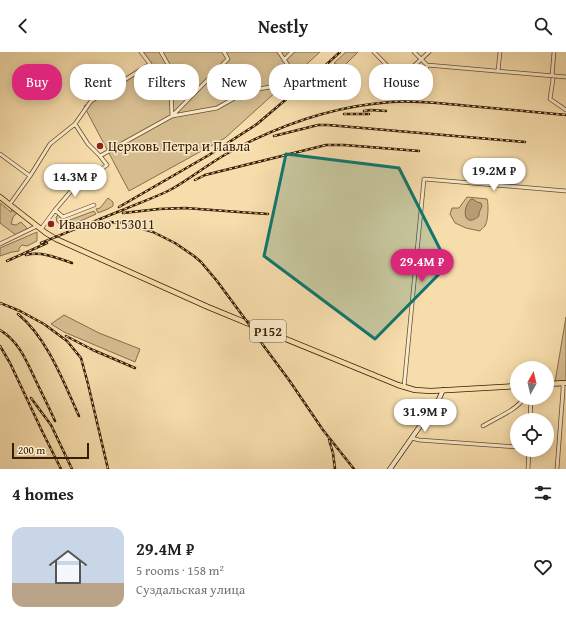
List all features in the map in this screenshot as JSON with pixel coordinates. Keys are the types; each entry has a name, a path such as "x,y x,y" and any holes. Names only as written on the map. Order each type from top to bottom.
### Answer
{"main road":[{"path":"0,197 39,227"},
{"name":"Р152","path":"39,227 56,239 228,315 404,387 424,391 510,386"},
{"path":"554,384 564,383"},
{"path":"392,468 439,399 442,390"}],"street":[{"path":"10,204 50,144 76,124 91,101 150,64 141,52"},
{"path":"161,52 170,68 172,116"},
{"path":"100,156 172,116 228,59 224,52"},
{"path":"172,116 217,108 247,91 270,87 293,73 278,52"},
{"path":"284,60 292,52"},
{"path":"374,52 397,76 404,75 429,52"},
{"path":"414,52 426,64"},
{"path":"498,71 500,52"},
{"path":"554,52 553,79 550,99 566,110"},
{"path":"433,66 566,77"},
{"path":"0,244 39,227 72,190 107,165 88,144 76,124"},
{"path":"0,154 30,176"},
{"path":"404,387 424,179 566,190"},
{"path":"55,210 62,217 94,205"},
{"path":"556,469 564,383"},
{"path":"482,426 518,405"},
{"path":"412,438 420,440 510,446"},
{"path":"528,469 529,457"}],"highlighted area":[{"path":"286,154 399,168 448,265 375,339 264,256"}],"shaded area":[{"path":"141,52 320,52 307,64 269,64 269,98 225,138 129,191 84,106 93,100 126,100 126,79 134,74 134,100 199,100 199,64 149,64"},
{"path":"346,52 358,52 346,64 334,63"},
{"path":"467,197 487,199 487,221 485,226 480,231 466,228 455,223 450,214 452,208 459,208"},
{"path":"108,198 113,202 113,206 98,213 96,209 100,208"},
{"path":"471,199 481,203 482,206 479,216 470,220 467,219 465,212"},
{"path":"0,203 11,212 12,209 18,212 13,217 11,224 16,225 21,222 27,228 24,231 16,235 0,223"},
{"path":"94,211 96,214 65,228 57,222 56,217 58,215 67,221"},
{"path":"37,232 37,241 27,246 22,245 19,248 19,251 0,256 0,248"},
{"path":"64,315 99,333 140,349 135,362 64,332 51,324"},
{"path":"566,317 566,382 555,382"}],"railway":[{"path":"119,207 209,155 257,124 340,52"},
{"path":"41,243 170,190 221,157 247,143 307,118 349,108 391,102 441,103 566,115"},
{"path":"364,111 386,111"},
{"path":"344,114 369,114"},
{"path":"274,136 318,125 328,125 525,142"},
{"path":"195,180 205,175 326,145 419,151"},
{"path":"123,213 185,208 268,214"},
{"path":"97,224 110,222 123,223 153,232 175,243 201,262 251,327 323,430 354,469"},
{"path":"7,261 47,243"},
{"path":"26,255 43,254 72,263"},
{"path":"0,303 20,311 44,324 67,341 81,358 108,469"},
{"path":"18,314 29,324 54,361 79,416"},
{"path":"0,330 7,335 22,352 55,421"},
{"path":"66,336 93,350 135,368"},
{"path":"0,346 10,363 61,469"},
{"path":"31,398 51,425 72,469"},
{"path":"329,440 333,453 335,469"}],"place":[{"name":"Церковь Петра и Павла","path":"100,146"},
{"name":"Иваново 153011","path":"51,224"}]}
